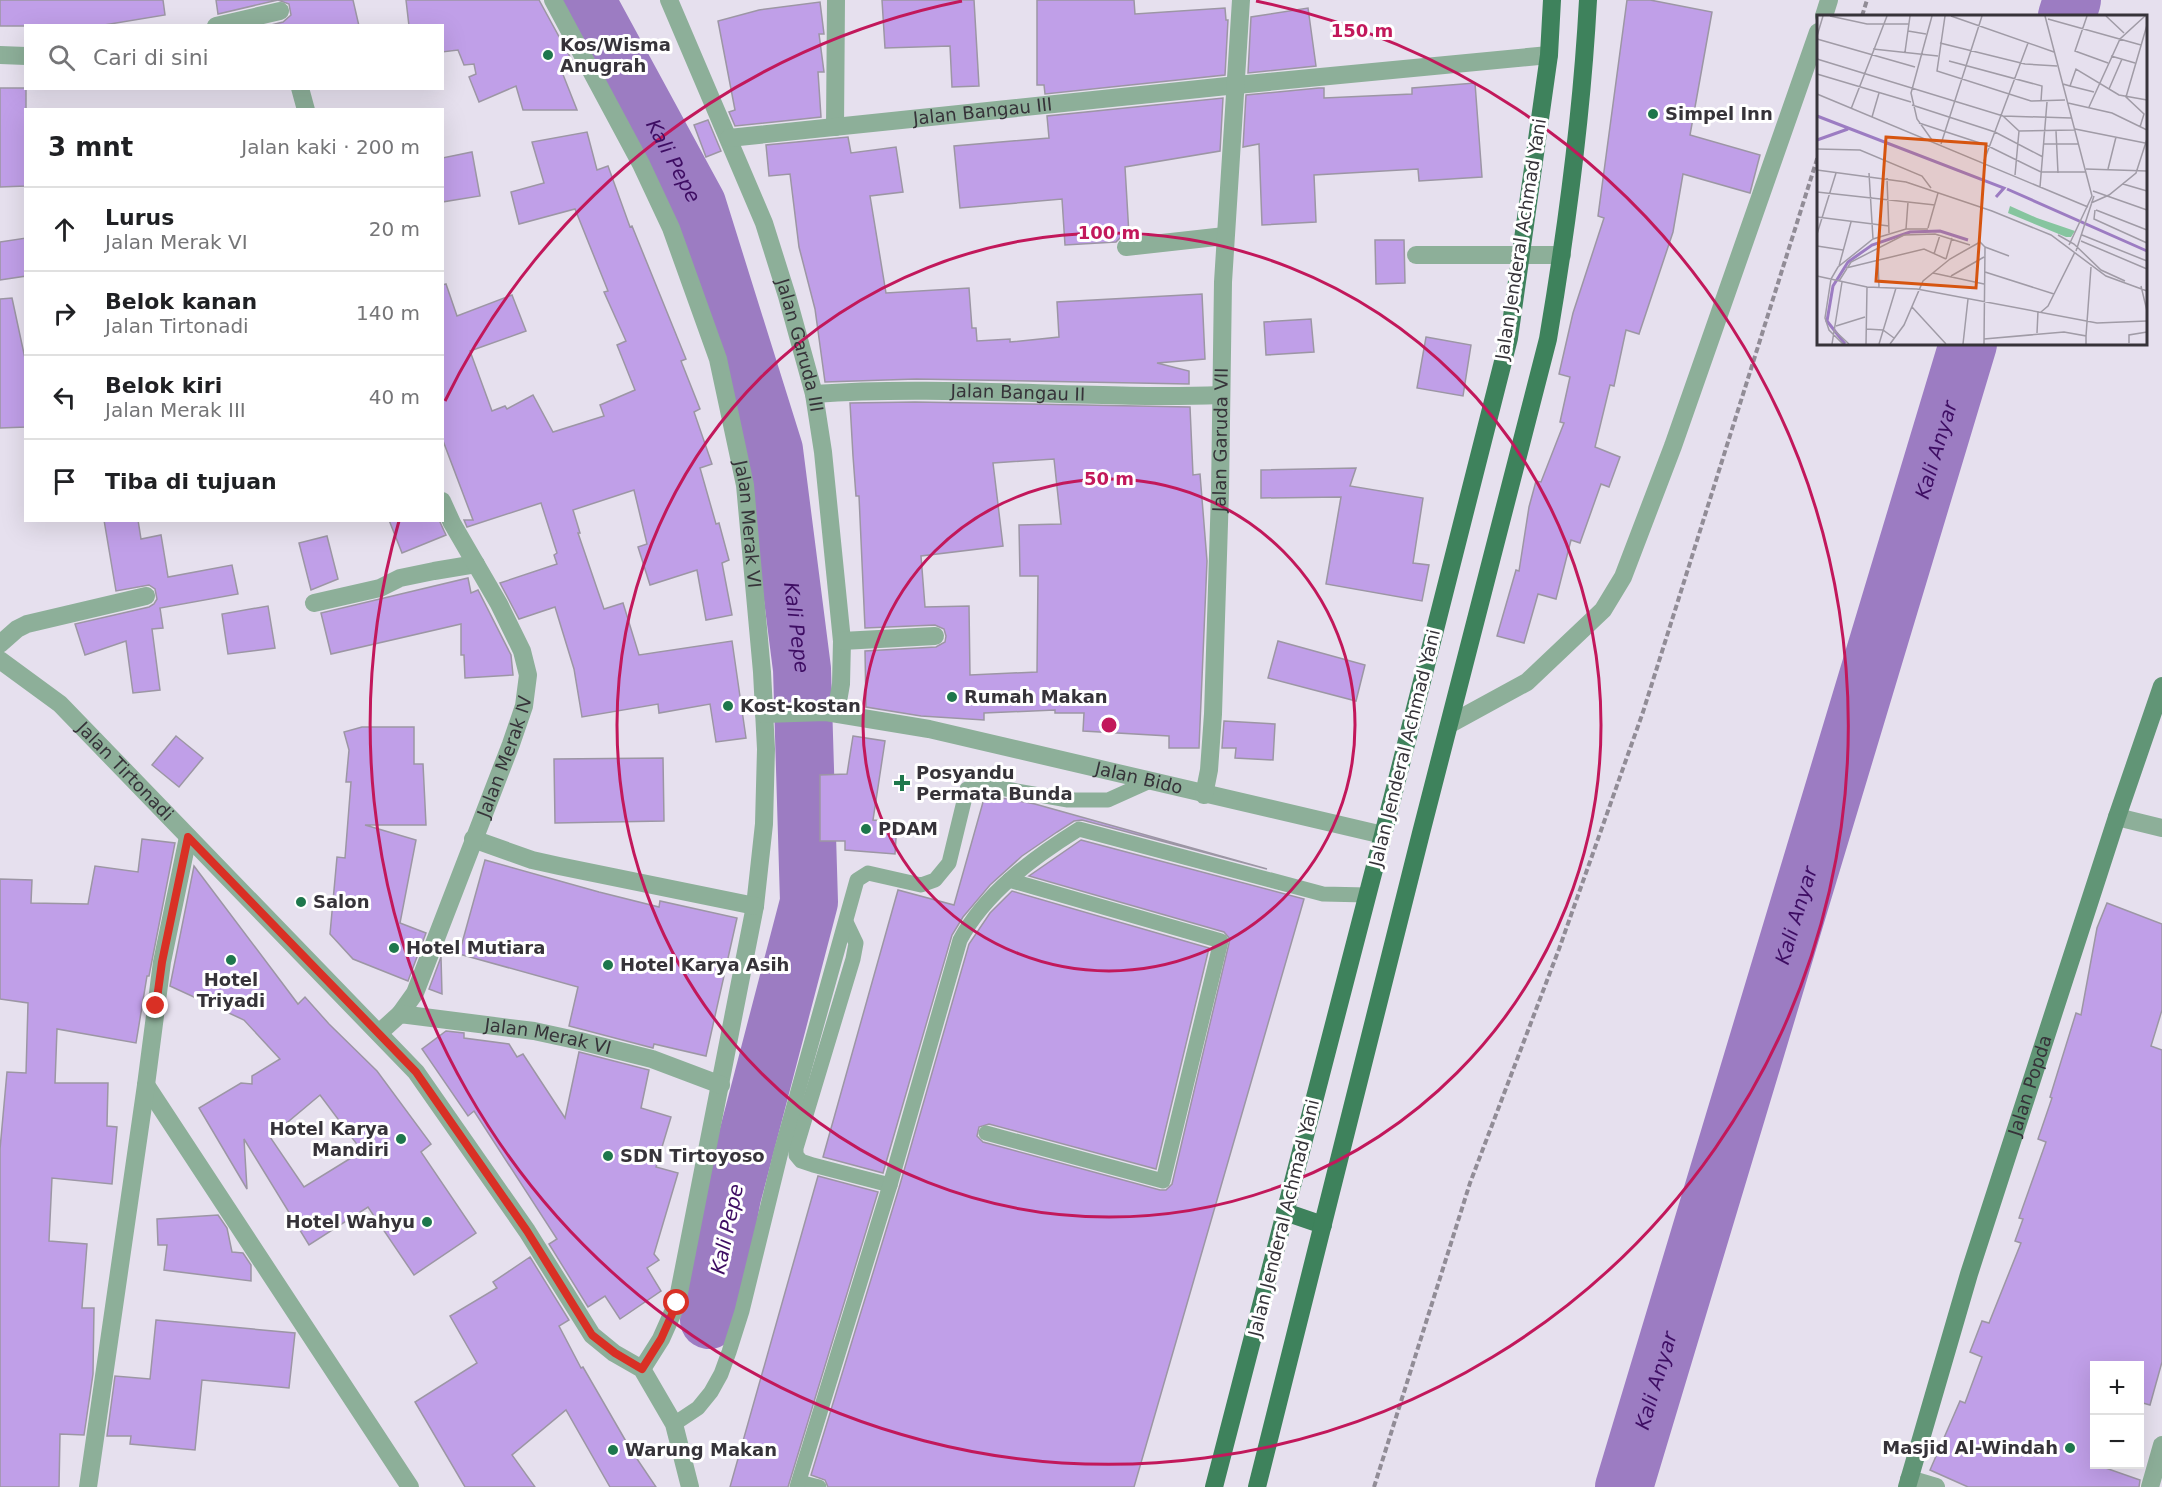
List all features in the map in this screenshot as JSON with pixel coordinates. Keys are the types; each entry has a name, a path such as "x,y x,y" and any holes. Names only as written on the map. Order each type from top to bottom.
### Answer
{"main road":[{"name":"Jalan Jenderal Achmad Yani","path":"1214,1487 1509,338 1549,55 1552,0"},
{"name":"Jalan Jenderal Achmad Yani","path":"1257,1487 1548,339 1562,255 1586,48 1588,0"},
{"name":"Jalan Popda","path":"1908,1483 1969,1274 2116,818 2162,686"},
{"path":"1285,1212 1323,1225"}],"street":[{"name":"Jalan Merak VI","path":"553,0 635,154 671,228 718,359 745,485 762,672 765,749 764,824 755,906 677,1303 661,1339 642,1369"},
{"name":"Jalan Garuda III","path":"669,0 764,223 814,394 823,452 842,641 841,684 825,712"},
{"path":"835,127 836,0"},
{"name":"Jalan Garuda VII","path":"1204,795 1209,770 1214,714 1225,236 1241,0"},
{"path":"1824,15 1829,0"},
{"path":"225,24 280,12"},
{"path":"1450,724 1527,682 1603,610 1623,577 1673,446 1817,35"},
{"name":"Jalan Bangau III","path":"729,138 1549,55"},
{"path":"0,56 24,56"},
{"path":"301,90 305,108"},
{"path":"1126,247 1225,236"},
{"path":"1416,255 1562,255"},
{"name":"Jalan Bangau II","path":"814,394 874,390 1221,395"},
{"name":"Jalan Merak IV","path":"400,1014 415,993 473,839 491,800 524,706 528,675 522,651 444,505"},
{"path":"314,603 380,588 400,578 476,564"},
{"path":"0,644 17,629 27,624 146,596"},
{"path":"842,641 935,636"},
{"name":"Jalan Tirtonadi","path":"0,660 60,704 416,1072 527,1231 592,1335 615,1353 642,1369 674,1424 690,1487"},
{"name":"Jalan Bido","path":"764,714 825,712 929,729 1148,782 1383,835"},
{"path":"2116,818 2162,828"},
{"path":"88,1487 162,962 188,837"},
{"path":"473,839 532,860 755,906"},
{"name":"Jalan Merak VI","path":"400,1014 534,1031 580,1041 652,1059 721,1085"},
{"path":"379,1033 400,1014"},
{"path":"146,1085 410,1487"},
{"path":"2150,1487 2162,1444"},
{"path":"1908,1483 1936,1487"}],"lane":[{"path":"674,1424 698,1408 711,1392 729,1352 742,1311 781,1152 857,880 868,873 921,885 935,880 949,863 966,789 982,784 1068,800 1108,800 1148,782"},
{"path":"819,1487 798,1484 890,1185 960,940 970,921 1010,880 1079,829 1323,894 1367,896"},
{"path":"986,1134 1162,1180 1221,941 1010,880"},
{"path":"846,922 856,943 853,959 796,1148 796,1155 801,1161 813,1165 890,1185"}],"path":[{"path":"1862,15 1867,0"},
{"path":"1374,1487 1470,1183 1558,949 1643,712 1817,159"}],"building":[{"path":"0,0 163,0 165,15 110,24 0,26"},
{"path":"216,0 278,0 218,14"},
{"path":"278,0 353,0 359,24 275,24 283,22 291,15 289,4"},
{"path":"406,0 539,0 575,66 562,72 577,110 523,110 516,86 479,102 469,77 476,74 474,64 464,65 458,50 444,52 444,24 409,24"},
{"path":"882,0 974,0 979,86 952,87 950,46 885,48"},
{"path":"1037,0 1134,0 1135,14 1225,8 1226,20 1228,20 1225,75 1045,94 1044,85 1037,85"},
{"path":"1627,0 1650,0 1712,12 1690,135 1760,155 1750,193 1683,174 1673,232 1639,334 1626,330 1614,386 1610,385 1595,447 1620,457 1609,487 1601,484 1580,543 1571,540 1556,599 1538,594 1524,643 1497,636 1516,570 1519,571 1529,507 1536,481 1541,482 1564,423 1560,422 1570,377 1559,374 1573,313 1604,218 1598,216"},
{"path":"820,2 824,34 819,34 824,72 818,72 821,117 735,126 729,112 735,110 718,21 759,10"},
{"path":"1308,8 1316,66 1248,73 1251,17"},
{"path":"1475,83 1482,177 1419,181 1418,169 1314,175 1316,222 1262,225 1259,144 1243,147 1246,95 1319,88 1324,88 1324,98 1412,94 1412,88"},
{"path":"0,88 24,88 26,108 24,108 24,186 0,187"},
{"path":"1223,98 1220,151 1125,167 1129,235 1116,242 1065,245 1062,199 960,208 954,146 1049,138 1047,116"},
{"path":"708,120 721,151 706,157 694,125"},
{"path":"587,132 597,170 608,166 630,227 632,226 686,359 681,361 700,409 694,412 712,464 700,468 729,560 722,563 732,615 706,620 697,570 650,585 638,547 647,544 634,490 573,510 580,533 578,533 604,609 623,603 639,655 732,641 746,738 716,742 710,704 659,713 658,704 582,717 574,669 555,607 519,619 500,583 557,564 554,555 557,553 541,503 467,527 464,520 473,520 444,443 444,284 446,284 457,316 512,295 526,331 470,351 492,411 505,406 507,409 533,395 553,432 604,416 600,405 635,390 617,345 626,341 604,292 608,291 575,209 519,224 511,192 544,183 532,142"},
{"path":"848,137 851,153 896,147 903,192 870,196 886,293 969,288 972,328 976,328 977,341 1010,339 1010,342 1059,337 1057,302 1202,294 1205,359 1157,363 1189,371 1189,384 916,379 825,382 815,309 799,247 790,174 769,176 766,145"},
{"path":"472,152 480,196 444,202 444,158"},
{"path":"24,238 24,276 0,280 0,242"},
{"path":"1375,240 1404,240 1405,283 1376,284"},
{"path":"12,298 24,354 24,427 0,428 0,299"},
{"path":"1311,319 1314,352 1266,355 1264,322"},
{"path":"1426,337 1471,345 1463,396 1417,388"},
{"path":"850,403 1190,407 1193,475 1200,474 1207,561 1199,748 1169,748 1169,736 1083,731 1084,713 1055,713 1055,710 984,713 984,720 921,716 866,707 865,651 936,647 945,642 946,636 944,629 935,625 865,628 859,496 856,496","holes":["1054,459 1061,524 1019,525 1020,576 1038,576 1037,672 970,675 969,606 925,607 921,556 1003,546 993,463"]},
{"path":"1356,468 1350,486 1423,498 1413,563 1429,565 1422,601 1326,584 1341,497 1261,498 1261,470"},
{"path":"104,522 138,522 141,539 161,535 168,577 232,565 238,594 160,608 163,628 152,629 160,690 133,693 126,641 85,655 75,624 149,607 157,599 155,589 149,585 116,591"},
{"path":"390,522 440,522 446,535 402,553"},
{"path":"327,536 338,579 311,590 299,543"},
{"path":"468,578 471,593 478,590 511,655 513,675 465,678 464,655 461,655 461,624 331,654 321,613"},
{"path":"268,606 275,648 228,654 222,614"},
{"path":"1278,641 1365,665 1356,701 1268,678"},
{"path":"1224,721 1275,724 1273,760 1235,758 1236,748 1222,748"},
{"path":"362,727 414,727 414,764 423,764 426,825 365,825 416,840 400,923 426,933 408,981 353,959 330,934 337,857 345,858 351,782 346,782 349,750 344,732"},
{"path":"176,736 203,758 179,787 152,765"},
{"path":"853,736 885,741 873,820 897,822 895,854 845,850 845,841 820,841 820,775 847,774"},
{"path":"663,758 664,821 555,823 554,759"},
{"path":"985,795 1035,804 1267,869 1082,820 1074,821 1057,832 1022,856 990,885 963,917 952,935 883,1173 823,1157 898,890 954,905"},
{"path":"142,839 175,843 149,976 147,976 136,1043 57,1029 55,1083 108,1083 107,1126 117,1127 112,1184 52,1178 49,1241 87,1244 82,1308 94,1308 93,1374 84,1435 60,1434 59,1487 0,1487 0,1149 7,1072 26,1073 28,1003 0,999 0,879 32,880 31,903 88,904 95,866 138,872"},
{"path":"1081,840 1304,899 1134,1487 828,1487 825,1480 811,1475 899,1188 969,944 990,913 1012,891 1209,948 1156,1169 989,1124 979,1127 977,1136 983,1142 1160,1190 1166,1190 1172,1184 1230,939 1224,932 1029,876"},
{"path":"485,860 659,907 660,901 737,918 706,1056 654,1044 653,1048 569,1026 578,987 459,954"},
{"path":"194,866 298,1004 305,997 377,1071 431,1144 421,1152 476,1233 414,1275 368,1207 309,1245 244,1139 247,1189 199,1108 241,1083 252,1084 252,1076 280,1059 244,1020 170,986","holes":["320,1095 359,1147 348,1155 351,1158 304,1187 270,1137"]},
{"path":"2107,903 2162,924 2162,1010 2151,1046 2162,1050 2162,1362 2150,1405 2144,1403 2144,1361 2090,1361 2090,1469 2108,1469 2140,1480 2139,1487 1968,1487 1930,1470 1960,1401 1965,1403 1982,1357 1970,1352 1982,1321 1989,1323 2021,1243 2015,1241 2023,1219 2019,1218 2046,1142 2038,1139 2076,1013 2081,1015 2097,928"},
{"path":"441,957 442,994 429,989"},
{"path":"446,1031 464,1033 464,1038 509,1044 517,1057 523,1054 565,1118 579,1052 649,1070 641,1108 671,1117 656,1167 678,1173 654,1254 659,1260 647,1268 661,1291 620,1319 605,1296 588,1307 549,1244 557,1239 474,1111 468,1116 422,1049"},
{"path":"818,1176 878,1192 788,1487 730,1487"},
{"path":"218,1215 227,1228 232,1252 243,1253 251,1265 251,1281 164,1270 167,1245 158,1245 157,1219"},
{"path":"530,1257 569,1320 559,1326 581,1368 583,1367 631,1450 656,1487 610,1487 566,1410 512,1455 535,1487 465,1487 415,1402 477,1363 450,1316 497,1288 493,1282"},
{"path":"156,1320 295,1333 289,1388 202,1380 195,1450 130,1444 131,1436 107,1436 115,1376 150,1379"}],"waterway":[{"name":"Kali Pepe","path":"586,0 697,204 774,450 802,669 809,902 732,1197 709,1320"},
{"name":"Kali Anyar","path":"2067,15 2072,0"},
{"name":"Kali Anyar","path":"1624,1487 1968,345"}],"place":[{"name":"Kos/Wisma Anugrah","path":"548,55"},
{"name":"Simpel Inn","path":"1653,114"},
{"name":"Rumah Makan","path":"952,697"},
{"name":"Kost-kostan","path":"728,706"},
{"name":"Posyandu Permata Bunda","path":"902,783"},
{"name":"PDAM","path":"866,829"},
{"name":"Salon","path":"301,902"},
{"name":"Hotel Mutiara","path":"394,948"},
{"name":"Hotel Triyadi","path":"231,960"},
{"name":"Hotel Karya Asih","path":"608,965"},
{"name":"Hotel Karya Mandiri","path":"401,1139"},
{"name":"SDN Tirtoyoso","path":"608,1156"},
{"name":"Hotel Wahyu","path":"427,1222"},
{"name":"Masjid Al-Windah","path":"2070,1448"},
{"name":"Warung Makan","path":"613,1450"}],"route":[{"path":"156,1006 170,919 188,837 416,1072 527,1231 592,1335 615,1353 642,1369 661,1339 677,1303"}]}
